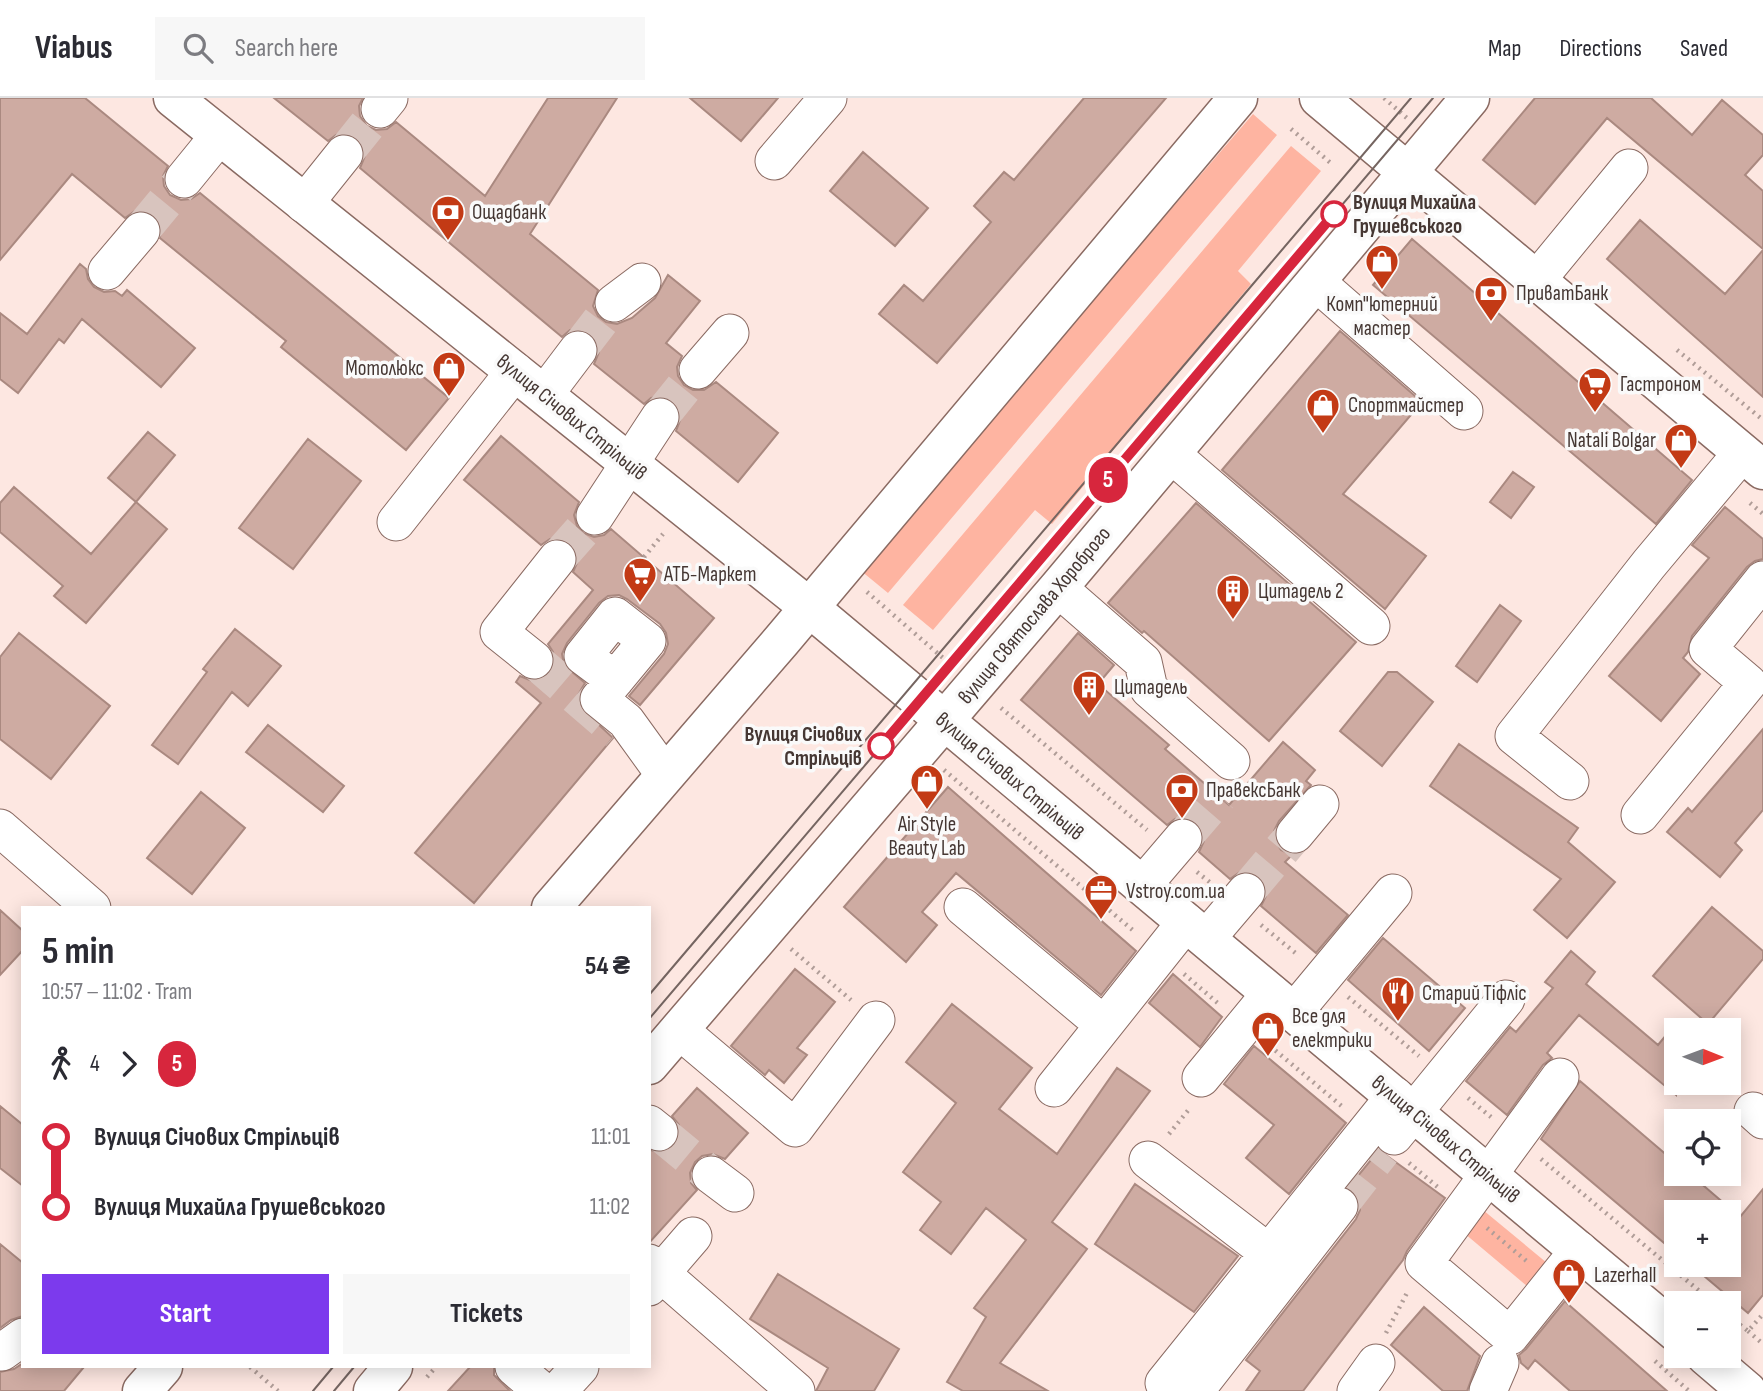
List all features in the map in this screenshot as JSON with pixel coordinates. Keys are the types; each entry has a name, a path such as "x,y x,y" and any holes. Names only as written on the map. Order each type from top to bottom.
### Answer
{"main road":[{"name":"вулиця Січових Стрільців","path":"173,98 810,608 1579,1250 1663,1344"},
{"path":"553,906 810,608 1238,98"},
{"path":"1319,98 1753,462"},
{"name":"вулиця Святослава Хороброго","path":"651,1063 1058,588 1470,98"},
{"path":"142,1391 162,1368"},
{"path":"373,1391 392,1368"},
{"path":"1720,1368 1747,1391"}],"street":[{"path":"774,161 828,98"},
{"path":"184,179 219,136"},
{"path":"304,204 344,154"},
{"path":"1536,281 1629,168"},
{"path":"107,271 141,231"},
{"path":"1316,282 1464,411"},
{"path":"698,370 730,333"},
{"path":"544,395 578,350"},
{"path":"396,522 515,371"},
{"path":"595,516 660,417"},
{"path":"1171,454 1371,626"},
{"path":"1570,781 1514,736 1649,564 1753,462"},
{"path":"534,660 499,632 557,559"},
{"path":"1640,816 1748,683 1708,649 1763,580"},
{"path":"1058,588 1143,662 1149,689 1231,761"},
{"path":"615,680 599,699 626,721 665,775"},
{"path":"618,732 665,775"},
{"path":"1295,834 1320,804"},
{"path":"0,828 90,906"},
{"path":"1142,886 1177,845"},
{"path":"1200,1077 1244,1025 1323,976 1393,892"},
{"path":"1054,1088 1161,954 1240,898"},
{"path":"963,907 1104,1025"},
{"path":"1180,1387 1269,1253 1379,1141 1404,1104 1443,1077 1506,999"},
{"path":"679,1030 794,1128 876,1020"},
{"path":"1560,1077 1424,1263 1510,1336 1579,1250"},
{"path":"1148,1160 1269,1253"},
{"path":"1180,1387 1339,1206"},
{"path":"693,1236 653,1275 796,1391"},
{"path":"515,1368 542,1391"},
{"path":"558,1391 579,1368"},
{"path":"1747,1391 1763,1372"}],"path":[{"path":"1291,129 1333,165"},
{"path":"644,557 663,534"},
{"path":"841,570 975,685 1177,845 1240,898 1323,976 1699,1291"},
{"path":"941,768 1379,1141 1553,1283"},
{"path":"781,959 797,939"},
{"path":"790,948 876,1020"},
{"path":"1366,1377 1390,1321 1424,1263"},
{"path":"1748,1331 1763,1314"},
{"path":"1741,1325 1763,1344"},
{"path":"1663,1344 1689,1391"},
{"path":"251,1368 278,1391"}],"shaded area":[{"path":"1253,114 1277,135 888,593 860,570"},
{"path":"1291,146 1321,171 1238,271 1251,284 1052,524 1035,510 933,630 903,605"},
{"path":"1483,1210 1547,1263 1527,1286 1464,1233"}],"building":[{"path":"0,98 85,98 168,166 163,176 164,186 170,195 181,200 191,199 200,193 449,398 406,450 281,347 286,341 160,238 161,225 154,215 144,210 135,211 125,218 72,174 0,260"},
{"path":"274,98 363,98 359,106 360,116 367,126 376,130 387,129 396,122 485,196 548,98 617,98 530,234 598,290 593,306 598,316 606,322 617,324 632,318 655,298 668,275 700,301 666,343 682,356 677,367 678,376 684,385 693,390 704,390 716,382 778,433 738,482 676,431 681,418 679,408 672,400 661,396 651,398 644,404 594,364 599,352 598,342 591,334 580,329 570,330 562,337 360,168 365,156 358,138 346,133 336,135 328,141"},
{"path":"690,98 778,98 741,141"},
{"path":"1084,98 1166,98 937,363 879,314 904,285 923,301 991,222 974,206 1004,172 1014,180"},
{"path":"1535,98 1651,98 1692,135 1722,100 1763,135 1763,155 1745,175 1763,191 1763,249 1607,118 1535,204 1483,160"},
{"path":"863,152 928,208 895,246 830,191"},
{"path":"1640,220 1725,294 1763,250 1763,397 1607,259"},
{"path":"1412,239 1692,480 1656,524 1373,285"},
{"path":"80,264 86,269 88,279 94,287 104,292 115,291 122,296 127,290 195,348 161,387 82,319 64,343 59,339 18,393 0,379 0,313 27,334"},
{"name":"Спортмайстер","path":"1340,331 1422,402 1343,494 1426,556 1385,609 1222,470"},
{"path":"148,432 175,455 136,502 108,478"},
{"path":"501,436 579,502 574,515 577,526 583,533 594,537 604,535 611,529 714,618 640,705 629,696 664,654 668,644 666,633 660,624 619,595 608,596 599,603 567,643 562,654 564,665 585,683 578,695 580,707 613,738 474,903 415,853 541,703 516,682 520,676 532,681 550,674 555,662 548,644 593,590 573,572 578,561 571,543 559,538 550,539 541,545 464,480"},
{"path":"308,439 361,481 293,569 239,528"},
{"path":"1513,472 1534,487 1511,518 1490,502"},
{"path":"14,487 91,554 136,502 167,529 86,623 54,596 63,586 0,532 0,503"},
{"name":"Цитадель 2","path":"1196,503 1356,642 1269,741 1144,631 1142,633 1108,603"},
{"path":"1725,507 1763,539 1763,559 1747,567 1692,636 1688,652 1683,658 1700,674 1661,721 1609,676 1709,558 1692,545"},
{"path":"1500,605 1521,621 1477,682 1456,666"},
{"path":"235,629 281,666 248,706 232,692 178,764 152,745 207,672 203,669"},
{"path":"19,633 110,706 51,779 0,739 0,657"},
{"path":"1078,633 1114,665 1098,684 1169,745 1165,749 1229,805 1283,742 1315,770 1306,781 1311,785 1279,821 1274,831 1275,841 1281,850 1292,855 1285,862 1348,915 1316,953 1261,906 1266,896 1266,886 1259,876 1249,871 1240,872 1230,879 1199,852 1204,841 1202,830 1197,823 1186,817 1175,819 1167,825 1021,700"},
{"path":"1388,672 1397,672 1433,702 1382,766 1340,731"},
{"path":"268,725 344,786 323,812 246,752"},
{"path":"1763,729 1763,810 1735,843 1742,850 1720,877 1667,832 1688,808 1692,812"},
{"path":"1459,744 1578,828 1568,842 1615,882 1567,938 1534,910 1561,879 1430,786"},
{"path":"948,787 1136,951 1101,995 956,873 922,912 937,925 906,962 844,907"},
{"path":"201,792 245,828 192,894 147,858"},
{"path":"1712,907 1763,951 1763,959 1713,1018 1701,1018 1653,976"},
{"path":"0,910 21,929 21,952 0,975"},
{"path":"1383,938 1465,1008 1429,1051 1348,980"},
{"path":"1571,951 1595,972 1586,984 1658,1045 1664,1038 1664,1085 1579,1015 1547,1053 1552,1058 1543,1065 1507,1115 1466,1081 1510,1027 1516,1032 1553,988 1545,982"},
{"path":"795,969 835,1002 797,1048 807,1055 784,1083 769,1070 765,1075 731,1046"},
{"path":"1173,974 1222,1017 1200,1047 1149,1003"},
{"path":"952,1004 1032,1068 999,1109 1057,1154 1117,1068 1150,1091 1052,1222 1087,1249 1000,1363 1048,1391 963,1391 947,1382 986,1317 974,1308 1026,1240 986,1208 951,1254 920,1230 941,1202 903,1172 956,1103 906,1062"},
{"path":"1254,1046 1346,1123 1289,1194 1246,1158 1274,1125 1224,1084"},
{"path":"1580,1081 1664,1153 1664,1186 1704,1186 1720,1200 1664,1200 1664,1243 1541,1139"},
{"path":"697,1088 748,1133 725,1159 713,1154 702,1156 695,1162 690,1173 691,1183 697,1190 651,1241 651,1150 666,1152 676,1145 680,1136 679,1125 672,1116"},
{"path":"0,1106 21,1123 21,1184 0,1168"},
{"path":"1379,1150 1445,1198 1403,1260 1303,1391 1246,1391 1260,1371 1246,1360 1356,1219 1360,1210 1359,1199 1348,1188"},
{"path":"1135,1184 1238,1256 1194,1312 1095,1244"},
{"path":"1763,1189 1763,1295 1748,1313 1741,1307 1741,1291 1722,1291 1705,1277 1741,1277 1741,1216"},
{"path":"0,1244 21,1261 21,1317 0,1328"},
{"path":"778,1274 899,1349 874,1391 816,1391 828,1368 750,1319"},
{"path":"1565,1301 1667,1391 1570,1391 1535,1360 1528,1369 1521,1363 1519,1355"},
{"path":"1424,1307 1480,1356 1467,1391 1443,1391 1391,1345"},
{"path":"21,1364 21,1368 83,1368 64,1391 0,1391 0,1372"},
{"path":"469,1368 494,1368 494,1375 510,1391 448,1391"}],"tunnel":[{"path":"344,154 380,109"},
{"path":"141,231 184,179"},
{"path":"578,350 614,303"},
{"path":"660,417 698,370"},
{"path":"557,559 595,516"},
{"path":"534,660 618,732"},
{"path":"1183,838 1219,796"},
{"path":"1246,892 1295,834"},
{"path":"659,1132 711,1175"},
{"path":"1339,1206 1382,1151"}],"tram line":[{"path":"651,993 1411,98"},
{"path":"651,1017 1433,98"},
{"name":"5","path":"881,746 1334,214"},
{"path":"313,1391 332,1368"},
{"path":"334,1391 353,1368"}],"place":[{"name":"Вулиця Михайла Грушевського","path":"1334,214"},
{"name":"Ощадбанк","path":"448,242"},
{"name":"Комп\"ютерний мастер","path":"1382,291"},
{"name":"ПриватБанк","path":"1491,323"},
{"name":"Мотолюкс","path":"449,398"},
{"name":"Гастроном","path":"1595,414"},
{"name":"Спортмайстер","path":"1323,435"},
{"name":"Natali Bolgar","path":"1681,470"},
{"name":"АТБ-Маркет","path":"640,604"},
{"name":"Цитадель 2","path":"1233,621"},
{"name":"Цитадель","path":"1089,717"},
{"name":"Вулиця Січових Стрільців","path":"881,746"},
{"name":"Air Style Beauty Lab","path":"927,811"},
{"name":"ПравексБанк","path":"1182,820"},
{"name":"Vstroy.com.ua","path":"1101,921"},
{"name":"Старий Тіфліс","path":"1398,1023"},
{"name":"Все для електрики","path":"1268,1058"},
{"name":"Lazerhall","path":"1569,1305"}]}
